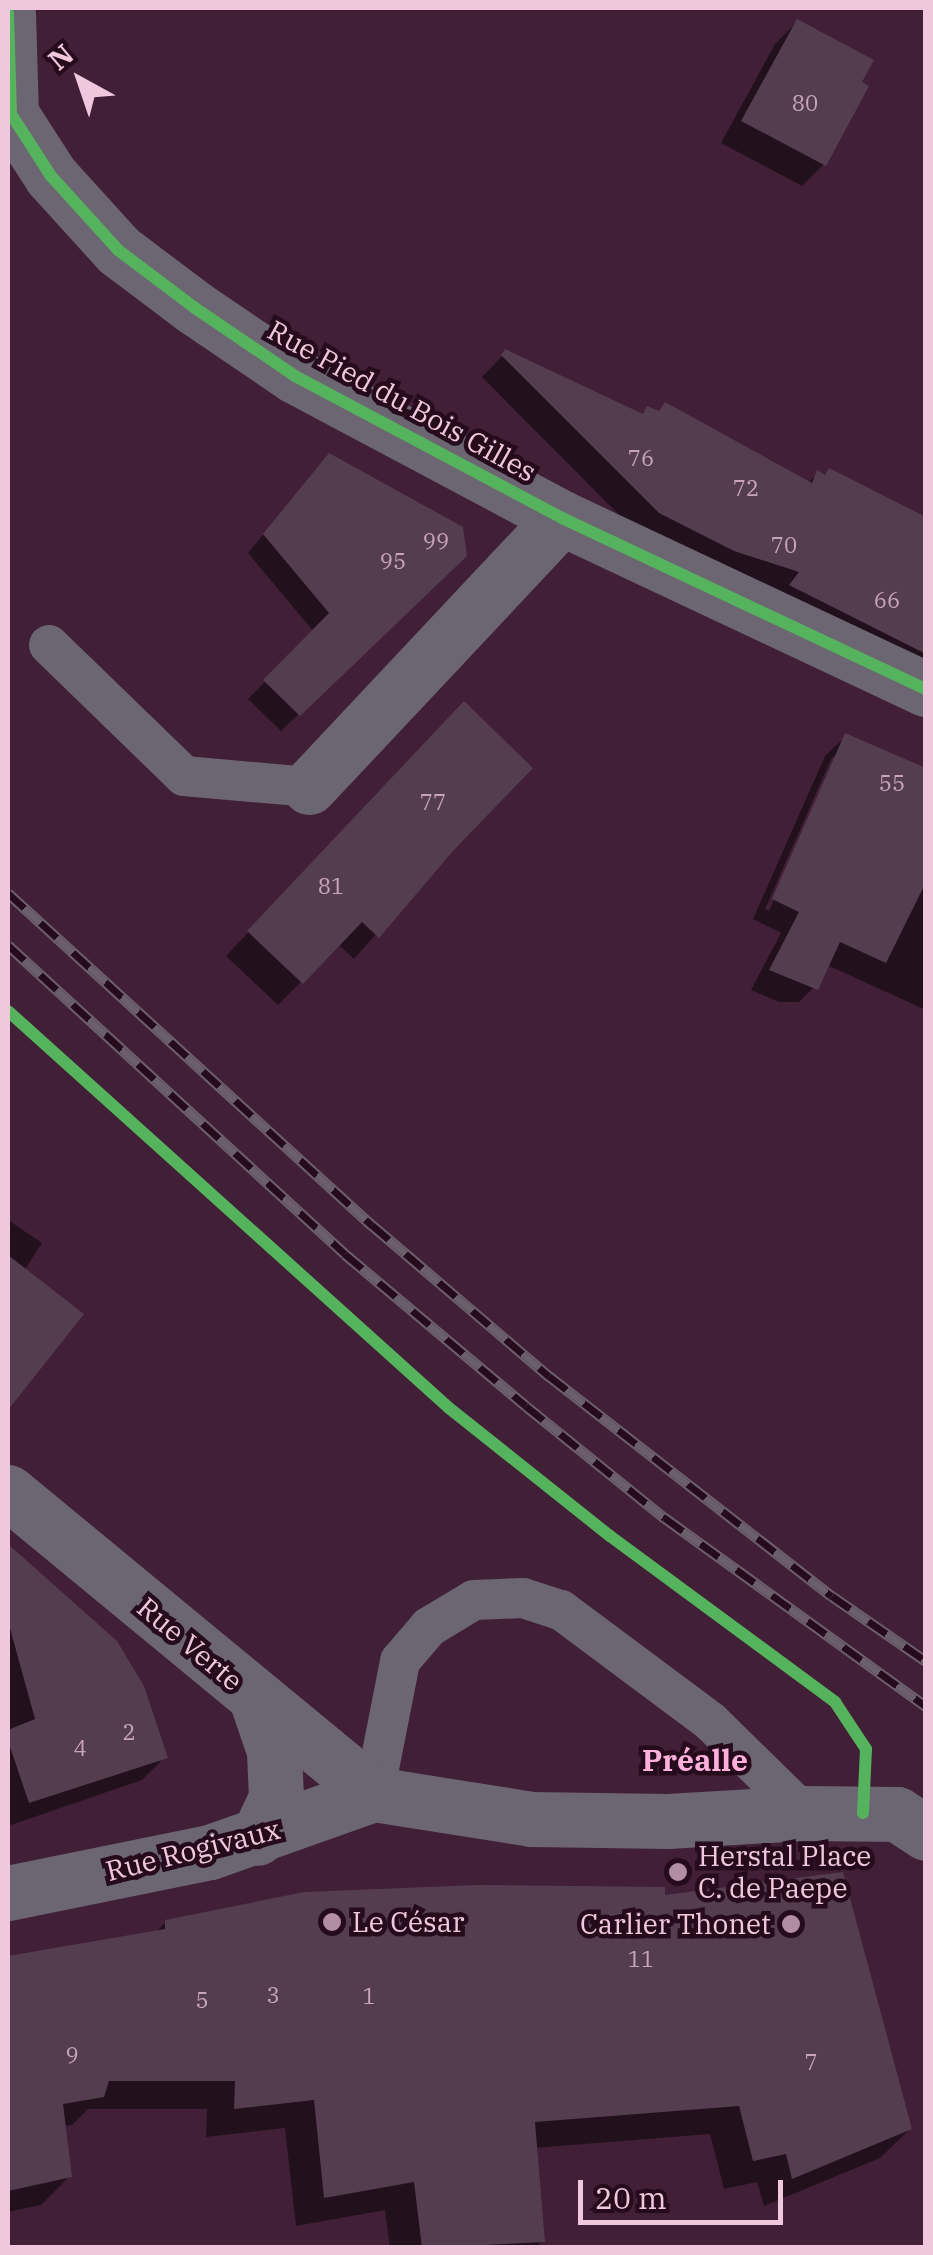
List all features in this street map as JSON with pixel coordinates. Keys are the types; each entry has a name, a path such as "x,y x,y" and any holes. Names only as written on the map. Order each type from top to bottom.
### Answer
{"street":[{"name":"Rue Pied du Bois Gilles","path":"8,13 11,114 51,176 118,250 295,376 562,518 926,690"},
{"path":"309,787 562,518"},
{"name":"Rue Verte","path":"8,1492 374,1794"},
{"path":"257,1700 274,1750 276,1798 257,1838"},
{"path":"374,1794 531,1819 668,1821 804,1813 897,1814 926,1833"},
{"name":"Rue Rogivaux","path":"8,1893 257,1838 374,1794"}],"lane":[{"path":"49,645 184,776 309,787"},
{"path":"374,1794 400,1661 429,1627 474,1600 523,1598 560,1610 711,1722 804,1813"}],"building":[{"path":"797,19 874,60 862,82 869,86 826,166 741,121"},
{"path":"505,349 643,414 647,406 659,411 665,402 812,483 817,470 825,475 829,468 926,517 926,654 789,585 799,572 734,551 659,513 501,355"},
{"path":"329,453 463,527 467,556 300,716 263,680 329,613 263,534"},
{"path":"464,701 533,768 453,851 379,938 362,922 303,984 247,931"},
{"path":"845,733 926,768 926,882 886,963 840,942 818,990 769,970 799,912 772,899"},
{"path":"8,1255 84,1314 8,1410"},
{"path":"8,1544 117,1641 144,1686 168,1758 29,1803 8,1741 8,1730 35,1719 8,1621"},
{"path":"843,1872 912,2129 792,2179 786,2154 753,2161 739,2106 535,2122 545,2242 422,2248 414,2182 324,2198 314,2100 234,2109 235,2081 109,2081 104,2097 63,2104 72,2177 8,2191 8,1956 165,1929 165,1920 304,1892 478,1885 665,1887 665,1895"}],"railway":[{"path":"8,893 372,1225 549,1376 832,1596 926,1661"},
{"path":"8,945 345,1254 526,1406 665,1518 926,1706"}],"cycle path":[{"path":"8,13 11,114 51,176 118,250 195,308 295,376 562,518 926,689"},
{"path":"8,1011 449,1408 610,1536 835,1702 866,1749 863,1813"}],"place":[{"name":"Herstal Place C. de Paepe","path":"678,1872"},
{"name":"Le César","path":"332,1922"},
{"name":"Carlier Thonet","path":"791,1924"}],"district":[{"name":"Préalle","path":"695,1760"}]}
